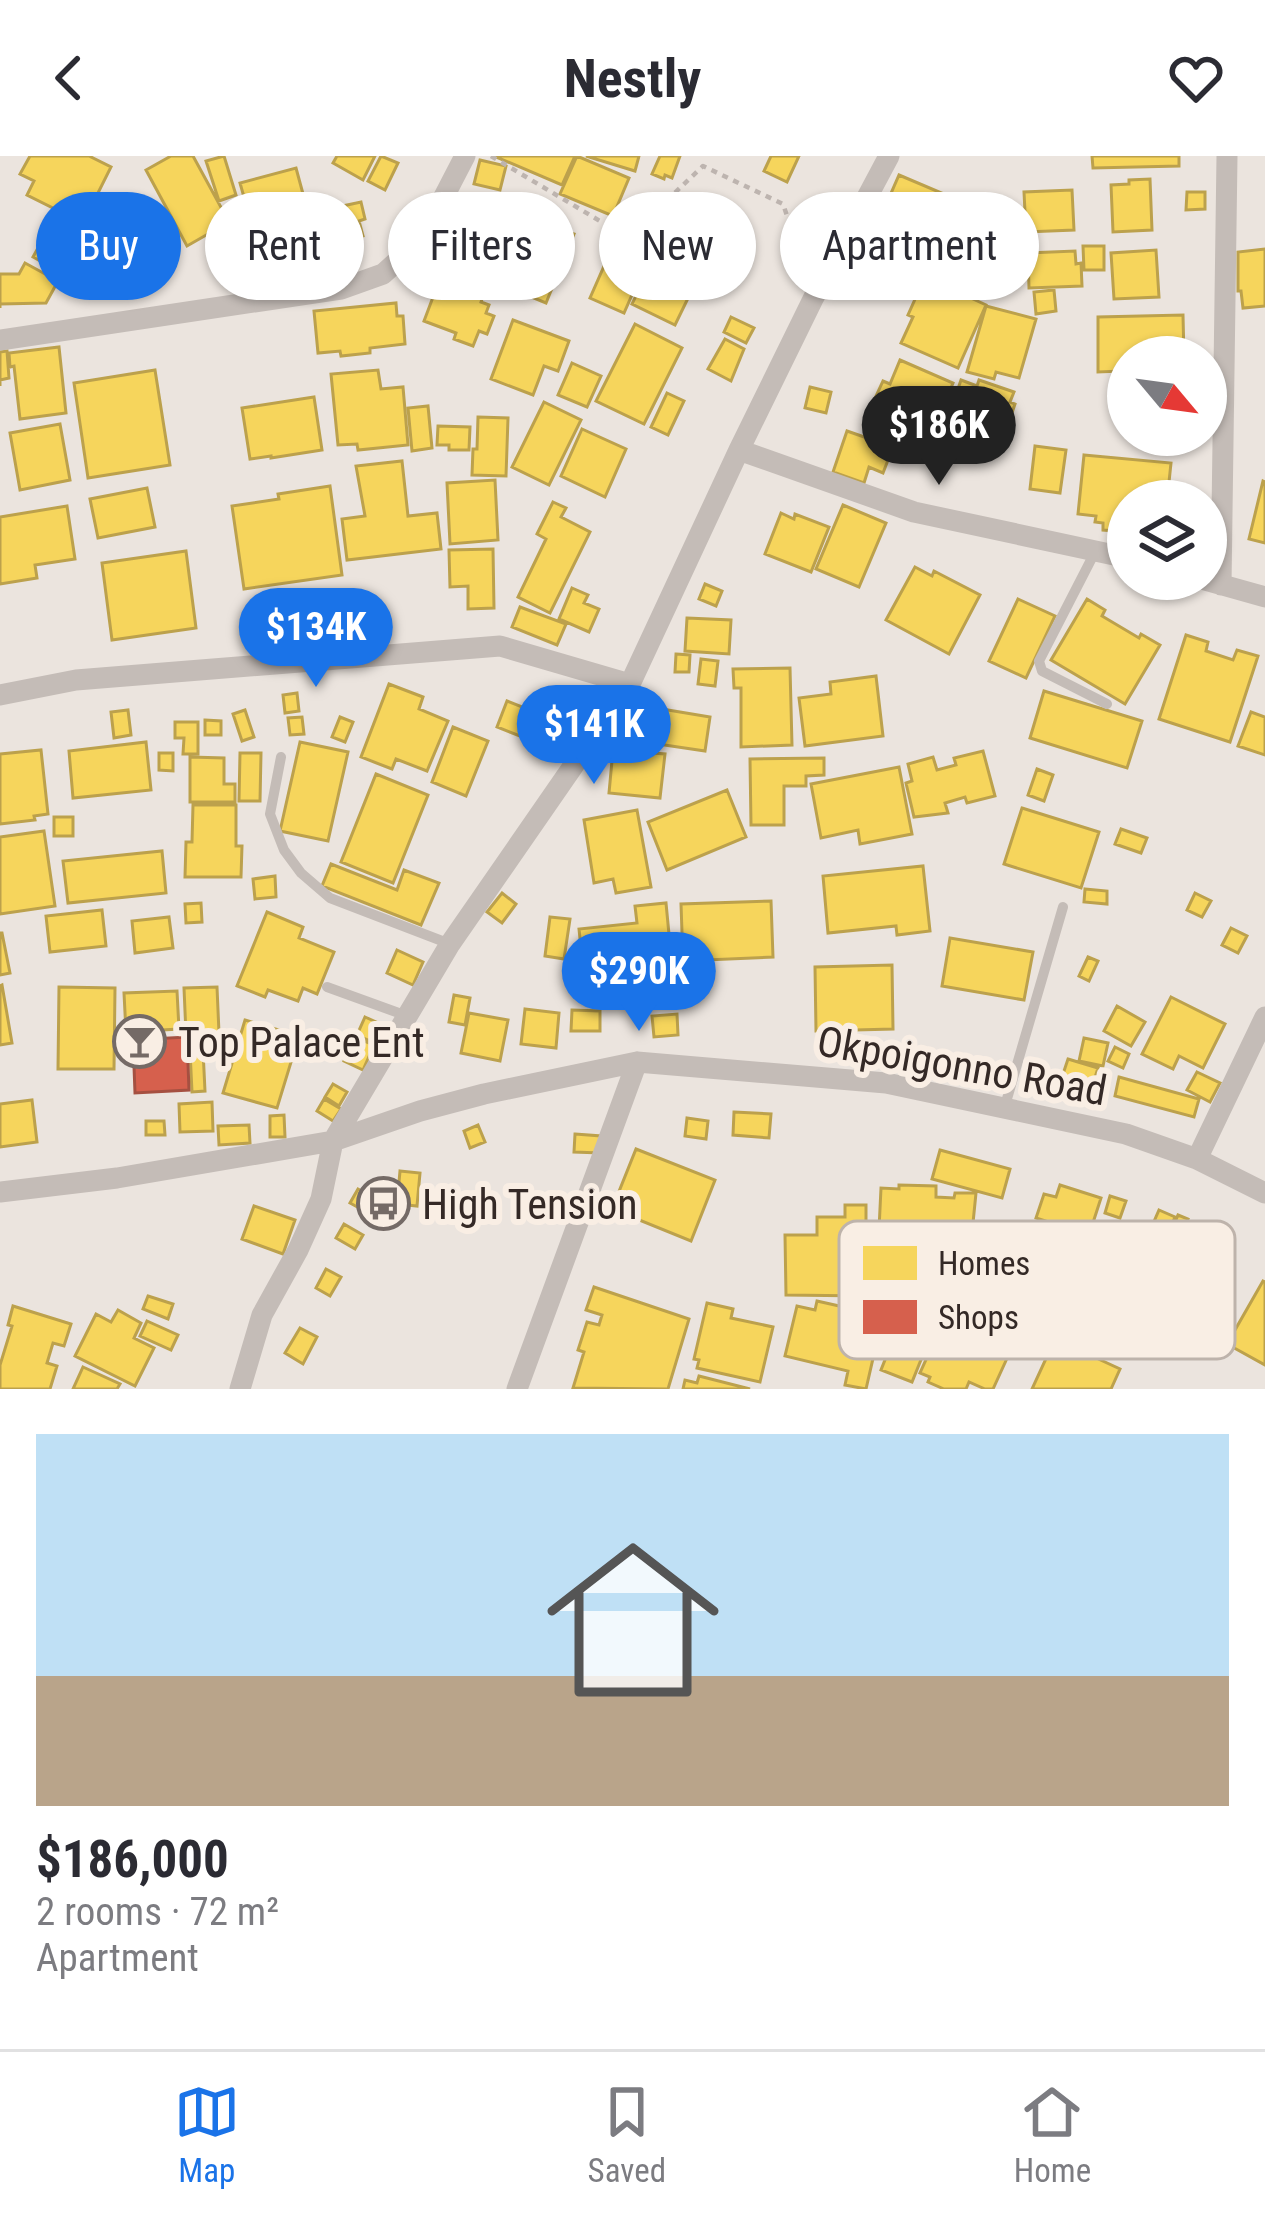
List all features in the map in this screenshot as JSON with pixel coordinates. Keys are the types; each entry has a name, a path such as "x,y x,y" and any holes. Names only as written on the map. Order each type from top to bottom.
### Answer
{"street":[{"path":"0,340 341,289 382,274 422,239 465,156"},
{"path":"870,192 889,156"},
{"path":"1215,480 1227,156"},
{"path":"240,1389 262,1316 321,1199 333,1141 450,944 631,684 813,300"},
{"path":"739,450 914,512 1107,553"},
{"path":"1227,586 1265,597"},
{"path":"0,695 76,680 500,646 631,684"},
{"path":"1197,1160 1265,1017"},
{"path":"517,1389 637,1062"},
{"name":"Okpoigonno Road","path":"0,1192 116,1178 333,1141 484,1094 637,1062 886,1084 1004,1108 1126,1134 1197,1160 1265,1193"}],"lane":[{"path":"1097,550 1040,661 1042,671 1107,704"},
{"path":"281,757 271,814 284,850 301,873 330,898 450,944"},
{"path":"1004,1108 1063,907"},
{"path":"327,987 407,1016"}],"path":[{"path":"491,156 610,227 643,223 703,166 780,202"}],"building: Homes":[{"path":"30,156 89,156 111,167 98,192 36,192 36,200 27,195 34,181 20,174"},
{"path":"171,156 193,156 213,192 205,192 205,236 187,246 181,235 181,192 158,192 146,170"},
{"path":"224,156 235,192 216,192 206,161"},
{"path":"337,156 375,156 363,180 333,163"},
{"path":"381,156 398,163 385,190 368,181"},
{"path":"494,156 575,156 562,185"},
{"path":"577,156 629,178 623,192 599,192 599,210 575,200 575,192 561,192"},
{"path":"586,156 639,156 635,171"},
{"path":"660,156 680,156 672,178 652,174"},
{"path":"771,156 799,156 787,182 764,171"},
{"path":"1092,156 1179,156 1179,166 1093,168"},
{"path":"480,160 506,166 500,190 474,184"},
{"path":"296,168 303,192 243,192 240,183"},
{"path":"899,175 939,192 892,192"},
{"path":"1150,179 1152,230 1113,232 1111,185"},
{"path":"1072,190 1074,230 1039,231 1039,192 1024,192"},
{"path":"1187,192 1205,192 1205,209 1186,210"},
{"path":"1083,246 1104,246 1104,270 1084,270"},
{"path":"1265,249 1265,306 1243,308 1238,252"},
{"path":"1156,250 1159,297 1114,299 1111,253"},
{"path":"1075,251 1082,286 1039,288 1039,253"},
{"path":"25,263 36,269 36,300 46,303 0,304 0,274 19,274"},
{"path":"599,278 599,300 630,300 624,313 590,298"},
{"path":"1054,290 1056,311 1036,314 1039,292"},
{"path":"432,300 482,300 489,305 486,313 494,316 487,334 479,331 473,346 454,339 456,333 424,321"},
{"path":"634,300 687,300 675,325 632,304"},
{"path":"915,300 975,300 986,305 958,368 901,343 913,317 908,315"},
{"path":"396,303 397,316 403,316 405,344 341,356 340,351 318,353 314,311"},
{"path":"986,306 1036,319 1019,378 996,372 994,379 967,372"},
{"path":"1183,315 1184,336 1107,336 1107,372 1098,372 1098,317"},
{"path":"731,317 754,328 746,343 724,332"},
{"path":"513,320 569,341 558,371 544,366 533,395 491,379"},
{"path":"635,324 682,348 644,424 596,401"},
{"path":"725,339 744,349 731,381 708,369"},
{"path":"59,347 66,413 20,419 9,353"},
{"path":"7,351 9,378 0,380 0,352"},
{"path":"900,360 953,383 926,446 873,423 879,409 872,405 883,381 890,384"},
{"path":"572,363 601,376 587,407 558,395"},
{"path":"155,370 170,465 88,478 74,383"},
{"path":"378,370 381,389 403,387 408,445 358,450 357,444 338,445 331,374"},
{"path":"961,380 977,386 979,380 1014,392 1005,433 1000,431 991,458 961,448 959,455 938,447"},
{"path":"810,387 831,392 826,413 805,408"},
{"path":"667,393 684,401 668,435 651,427"},
{"path":"314,397 322,450 250,459 242,408"},
{"path":"544,402 581,420 549,485 512,467"},
{"path":"428,406 432,448 412,451 408,408"},
{"path":"478,417 508,418 506,476 472,475"},
{"path":"60,424 70,480 20,490 10,433"},
{"path":"438,426 470,427 469,450 437,445"},
{"path":"582,429 626,449 605,497 561,476"},
{"path":"847,431 893,447 883,473 869,467 864,483 833,472"},
{"path":"1035,446 1066,450 1060,493 1030,489"},
{"path":"1084,455 1171,463 1169,480 1107,480 1107,530 1103,523 1095,522 1096,516 1078,514"},
{"path":"402,461 408,516 437,513 441,549 347,560 342,519 365,516 356,466"},
{"path":"495,480 498,540 450,544 447,483"},
{"path":"1265,482 1265,543 1249,539"},
{"path":"330,486 342,575 244,589 232,506"},
{"path":"147,488 155,527 98,538 90,499"},
{"path":"553,502 566,508 561,517 590,532 550,613 518,597 546,539 537,534"},
{"path":"843,505 886,523 859,587 816,569"},
{"path":"67,506 75,559 35,565 37,578 0,584 0,517"},
{"path":"781,513 829,527 811,572 765,554"},
{"path":"493,549 494,608 468,609 468,586 450,587 449,550"},
{"path":"186,551 196,628 112,640 102,563"},
{"path":"915,567 932,576 934,571 980,595 949,654 886,620"},
{"path":"705,584 722,591 716,606 699,599"},
{"path":"572,588 588,595 584,603 599,609 589,632 559,619"},
{"path":"1018,599 1055,616 1026,678 989,661"},
{"path":"1087,599 1105,610 1102,616 1160,645 1125,704 1051,660"},
{"path":"520,607 566,624 557,645 512,627"},
{"path":"687,618 731,620 729,654 685,651"},
{"path":"1186,635 1208,642 1206,651 1233,660 1237,650 1258,656 1230,742 1159,719"},
{"path":"676,654 690,655 689,672 675,672"},
{"path":"701,659 718,661 715,686 698,684"},
{"path":"790,668 792,745 741,747 741,688 734,688 733,669"},
{"path":"876,676 883,736 805,746 799,698 831,694 830,682"},
{"path":"389,684 423,697 419,709 448,721 427,771 396,759 392,769 361,757"},
{"path":"1044,691 1142,721 1127,768 1030,738"},
{"path":"297,693 299,711 285,713 283,695"},
{"path":"507,701 530,710 520,736 497,727"},
{"path":"656,708 710,717 705,751 651,743"},
{"path":"128,710 131,735 114,738 111,712"},
{"path":"245,710 254,737 242,741 233,714"},
{"path":"1251,712 1265,717 1265,755 1238,746"},
{"path":"302,717 304,734 290,735 288,718"},
{"path":"340,717 353,722 345,742 332,737"},
{"path":"205,720 221,721 221,735 205,735"},
{"path":"175,722 198,722 198,754 183,754 184,738 175,738"},
{"path":"453,727 488,741 466,796 432,782"},
{"path":"146,742 151,790 73,798 69,751"},
{"path":"300,742 348,752 328,841 280,831"},
{"path":"41,750 48,814 0,824 0,754"},
{"path":"613,750 665,754 660,798 609,793"},
{"path":"983,751 995,796 967,803 965,797 945,803 948,813 914,817 906,783 912,781 908,764 933,757 937,770 956,765 954,758"},
{"path":"159,753 173,753 173,771 159,770"},
{"path":"240,753 261,753 260,801 239,801"},
{"path":"190,757 224,758 224,784 235,784 235,802 190,802"},
{"path":"824,758 824,775 806,776 806,786 784,786 784,825 751,825 750,759"},
{"path":"899,767 912,834 860,844 858,830 821,838 811,784"},
{"path":"1037,769 1053,775 1044,801 1028,795"},
{"path":"376,774 428,795 393,883 341,862"},
{"path":"727,790 746,837 667,870 648,822"},
{"path":"193,805 236,805 241,877 185,877"},
{"path":"1022,808 1099,832 1081,888 1004,864"},
{"path":"637,810 651,887 616,893 613,879 594,883 584,820"},
{"path":"54,817 73,817 73,836 54,836"},
{"path":"1121,829 1147,838 1141,853 1115,844"},
{"path":"44,831 55,906 0,914 0,837"},
{"path":"162,851 166,893 68,903 63,861"},
{"path":"331,864 397,890 404,870 439,883 421,925 322,886"},
{"path":"923,866 930,931 897,935 896,926 828,933 823,876"},
{"path":"275,876 276,897 255,899 253,879"},
{"path":"1085,889 1107,891 1107,904 1084,902"},
{"path":"502,893 516,904 502,923 487,912"},
{"path":"1195,893 1211,901 1202,917 1187,910"},
{"path":"771,901 773,957 683,961 681,904"},
{"path":"201,903 202,922 186,923 185,904"},
{"path":"666,903 673,976 585,986 579,929 637,923 635,906"},
{"path":"102,910 106,946 50,952 46,916"},
{"path":"267,912 303,927 299,938 334,952 317,994 303,988 298,1001 268,990 265,997 237,986"},
{"path":"169,917 173,948 135,953 132,921"},
{"path":"550,917 570,919 564,959 545,956"},
{"path":"1231,928 1247,936 1238,953 1222,945"},
{"path":"0,933 10,973 0,975"},
{"path":"950,938 1033,952 1024,1000 942,986"},
{"path":"397,950 423,962 413,985 387,973"},
{"path":"1088,957 1098,961 1089,981 1079,976"},
{"path":"892,965 893,1029 816,1031 815,967"},
{"path":"0,986 12,1043 0,1045"},
{"path":"59,987 115,988 114,1069 58,1069"},
{"path":"217,987 219,1033 186,1034 184,988"},
{"path":"177,991 179,1029 126,1032 124,993"},
{"path":"454,995 470,998 465,1025 449,1022"},
{"path":"1171,997 1225,1024 1203,1068 1179,1056 1173,1069 1142,1054"},
{"path":"1117,1006 1145,1022 1131,1046 1104,1031"},
{"path":"525,1009 559,1013 556,1048 521,1044"},
{"path":"572,1010 600,1011 600,1031 571,1031"},
{"path":"469,1013 508,1020 500,1061 461,1053"},
{"path":"677,1014 678,1035 654,1037 652,1016"},
{"path":"365,1017 387,1027 379,1045 357,1035"},
{"path":"245,1020 299,1036 277,1108 223,1093"},
{"path":"355,1037 374,1045 363,1070 344,1061"},
{"path":"1084,1038 1108,1043 1103,1066 1079,1061"},
{"path":"1115,1047 1129,1054 1123,1068 1108,1061"},
{"path":"203,1050 205,1091 192,1092 190,1051"},
{"path":"1068,1059 1098,1068 1092,1087 1062,1077"},
{"path":"1197,1072 1220,1083 1210,1102 1187,1090"},
{"path":"1119,1077 1199,1099 1194,1117 1115,1096"},
{"path":"333,1084 347,1092 339,1106 325,1097"},
{"path":"324,1099 341,1109 333,1121 317,1111"},
{"path":"32,1100 37,1142 0,1147 0,1104"},
{"path":"212,1102 213,1131 180,1132 179,1104"},
{"path":"734,1112 771,1114 769,1138 733,1135"},
{"path":"284,1115 285,1137 270,1137 270,1116"},
{"path":"687,1118 708,1121 706,1139 685,1136"},
{"path":"146,1121 164,1121 165,1135 146,1135"},
{"path":"249,1125 250,1143 219,1145 218,1126"},
{"path":"478,1125 485,1142 470,1148 464,1131"},
{"path":"575,1134 601,1136 600,1153 574,1152"},
{"path":"636,1149 715,1180 691,1241 612,1209"},
{"path":"940,1150 1010,1169 1002,1198 932,1179"},
{"path":"400,1171 420,1173 417,1206 397,1204"},
{"path":"899,1185 936,1186 936,1197 954,1198 955,1193 976,1193 973,1221 879,1221 881,1188 899,1189"},
{"path":"1060,1185 1101,1198 1094,1221 1036,1218 1044,1194 1056,1197"},
{"path":"358,1189 380,1201 372,1215 350,1203"},
{"path":"1110,1196 1126,1201 1120,1218 1105,1213"},
{"path":"845,1205 866,1205 866,1221 839,1221 839,1296 786,1295 785,1235 817,1235 817,1217 845,1217"},
{"path":"254,1206 295,1220 283,1254 242,1239"},
{"path":"1159,1210 1175,1217 1173,1221 1154,1221"},
{"path":"344,1224 363,1235 355,1249 336,1238"},
{"path":"326,1269 341,1277 330,1296 316,1288"},
{"path":"1265,1282 1265,1365 1235,1348 1235,1330"},
{"path":"594,1287 689,1319 668,1389 573,1388 587,1322 599,1325 602,1315 586,1310"},
{"path":"148,1296 173,1304 168,1319 143,1309"},
{"path":"817,1301 839,1306 839,1359 873,1359 866,1389 845,1385 848,1371 785,1356 797,1306 815,1310"},
{"path":"707,1303 733,1309 731,1318 773,1327 760,1382 697,1368 699,1360 694,1359"},
{"path":"13,1306 71,1324 64,1346 53,1343 47,1363 57,1366 50,1389 0,1389 0,1365"},
{"path":"118,1310 141,1323 134,1338 154,1348 135,1386 75,1356 96,1314 111,1322"},
{"path":"147,1321 178,1335 171,1350 140,1336"},
{"path":"300,1328 317,1337 303,1364 285,1353"},
{"path":"885,1359 921,1359 912,1382 881,1370"},
{"path":"926,1359 1007,1359 993,1389 969,1382 966,1389 944,1389 920,1373"},
{"path":"1046,1359 1098,1359 1120,1369 1111,1389 1032,1389"},
{"path":"83,1367 120,1384 117,1389 73,1389"},
{"path":"699,1376 750,1389 683,1389 685,1380 697,1383"}],"building: Shops":[{"path":"187,1037 189,1090 135,1093 133,1040"}],"place":[{"name":"Top Palace Ent","path":"139,1042"},
{"name":"High Tension","path":"383,1204"}]}
